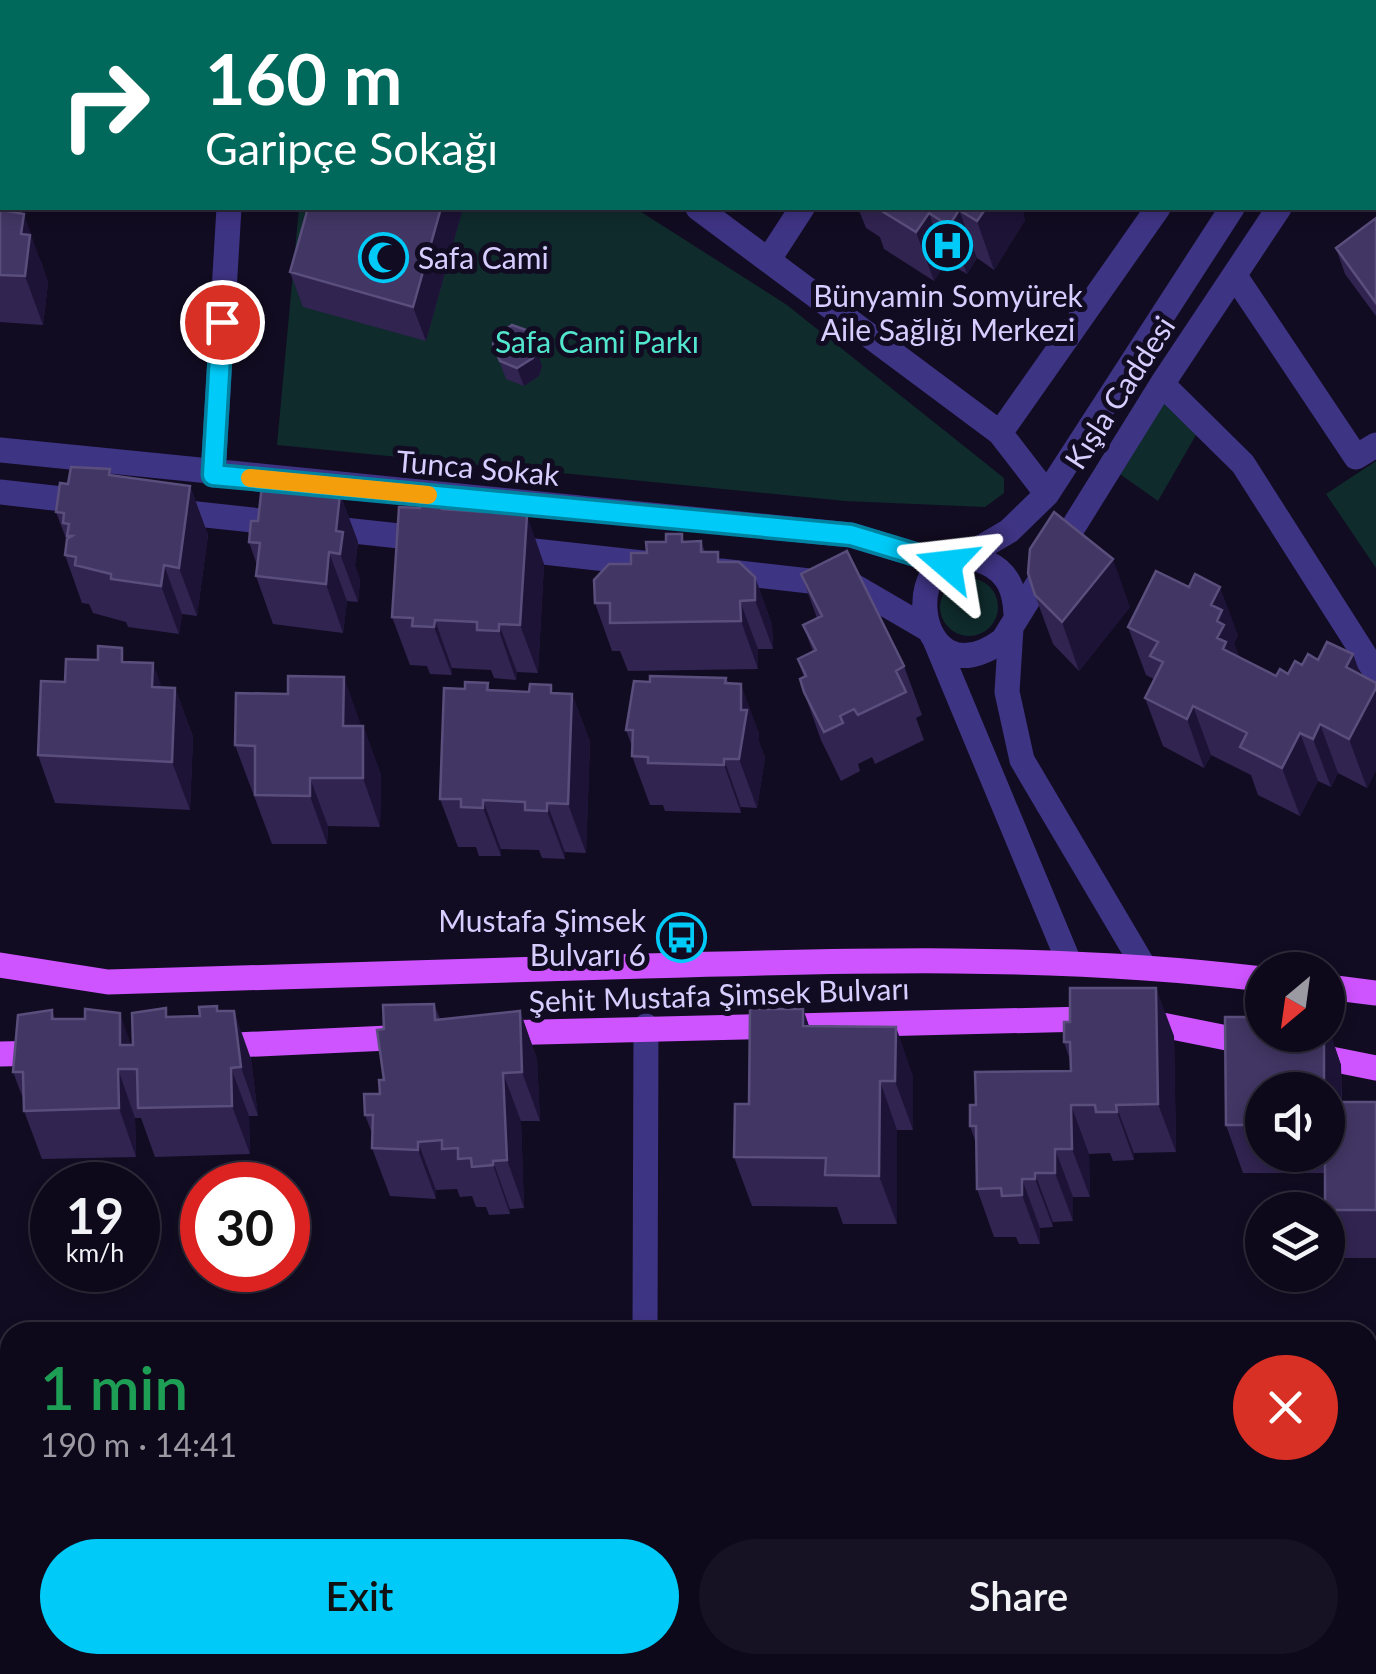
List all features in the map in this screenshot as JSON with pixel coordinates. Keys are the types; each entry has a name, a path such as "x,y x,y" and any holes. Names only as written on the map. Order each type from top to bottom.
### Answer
{"main road":[{"name":"Şehit Mustafa Şimsek Bulvarı","path":"0,964 108,982 819,961 1069,962 1143,965 1245,977"},
{"path":"1345,989 1376,993"},
{"name":"Şehit Mustafa Şimsek Bulvarı","path":"470,1034 646,1026 1127,1018 1376,1068"},
{"path":"197,1047 432,1036"},
{"path":"0,1054 79,1052"}],"street":[{"path":"213,475 229,210"},
{"path":"701,210 1000,433 1046,494"},
{"path":"769,259 801,210"},
{"path":"1000,433 1157,210"},
{"name":"Kışla Caddesi","path":"954,562 1009,531 1046,494 1231,210"},
{"name":"Kışla Caddesi","path":"1014,621 1162,384 1278,210"},
{"path":"1235,276 1356,458 1376,445"},
{"path":"1162,384 1242,464 1376,673"},
{"name":"Tunca Sokak","path":"0,450 213,475 851,535 954,562"},
{"path":"0,492 854,586 961,654 990,650 1014,621"},
{"path":"1069,962 931,634 922,599 935,573 954,562 976,560 1002,573 1011,585 1014,621 1007,692 1022,760 1143,965"},
{"path":"645,1322 646,1026"}],"green space":[{"name":"Safa Cami Parkı","path":"299,210 638,210 787,305 1004,478 1004,493 985,507 845,501 277,445"},
{"path":"1164,389 1204,421 1158,501 1114,470"},
{"path":"1376,461 1376,568 1326,494"},
{"path":"969,578 989,587 998,607 989,627 969,636 949,627 940,607 949,587"}],"building":[{"path":"0,210 24,214 21,234 30,235 25,276 0,275"},
{"path":"307,210 440,210 413,307 290,272"},
{"path":"880,210 959,210 949,226 929,213 916,232"},
{"path":"959,210 985,210 977,221"},
{"path":"1376,218 1376,303 1336,248"},
{"path":"512,325 529,331 536,348 533,358 517,368 500,361 493,344 496,336"},
{"path":"71,467 110,469 109,475 190,486 179,568 164,565 161,586 111,579 111,574 75,565 76,557 65,555 67,539 72,536 67,536 69,524 63,523 64,513 56,512 60,483 68,484"},
{"path":"262,485 340,494 336,531 343,532 340,554 329,552 326,584 256,576 260,543 249,542 251,521 258,521"},
{"path":"420,501 442,502 442,509 484,512 484,505 506,506 506,513 527,515 520,625 499,624 499,631 477,630 477,622 435,620 434,627 412,626 413,618 392,617 399,507 420,508"},
{"path":"1054,512 1113,559 1062,622 1035,595 1028,573 1030,549"},
{"path":"666,534 682,534 682,542 701,541 701,552 718,552 718,562 739,562 755,577 755,600 740,601 741,621 610,623 610,603 595,603 594,580 609,564 631,564 631,553 647,553 646,542 666,542"},
{"path":"847,551 904,666 896,671 906,692 858,715 854,709 840,716 843,723 824,732 800,679 806,676 798,659 816,650 803,625 822,616 801,574"},
{"path":"1156,571 1189,587 1195,574 1220,587 1211,605 1222,610 1217,621 1224,625 1217,638 1226,642 1223,649 1276,676 1280,669 1288,674 1295,661 1302,665 1308,654 1318,660 1327,642 1353,654 1346,667 1376,683 1376,688 1349,739 1320,724 1313,739 1300,733 1282,768 1240,747 1247,733 1193,706 1187,719 1145,698 1163,662 1150,656 1158,642 1128,627"},
{"path":"98,646 122,648 122,662 153,663 152,687 175,688 172,762 38,755 41,681 65,682 66,659 98,660"},
{"path":"288,676 344,677 343,726 363,726 363,778 310,778 310,796 255,795 255,746 235,745 236,693 288,694"},
{"path":"650,676 726,678 725,683 741,684 741,710 747,710 739,759 724,759 724,765 648,763 648,757 632,756 633,730 626,730 634,681 650,682"},
{"path":"465,682 488,683 487,690 529,692 530,684 551,685 551,693 572,694 568,804 547,803 547,811 525,810 525,802 483,800 483,808 461,807 461,799 440,799 444,688 465,689"},
{"path":"1070,988 1156,988 1158,1104 1116,1105 1117,1112 1096,1112 1095,1105 1071,1105 1072,1149 1055,1149 1055,1173 1035,1173 1035,1179 1022,1179 1022,1195 1002,1196 1001,1188 977,1189 976,1126 970,1126 970,1105 976,1105 975,1072 1071,1071 1070,1042 1064,1042 1064,1022 1070,1022"},
{"path":"434,1004 435,1020 520,1011 522,1072 503,1073 507,1160 472,1167 471,1158 458,1159 458,1148 442,1149 442,1140 418,1142 418,1150 372,1148 373,1115 365,1115 364,1094 380,1094 379,1080 384,1080 377,1030 384,1029 383,1005"},
{"path":"217,1006 217,1011 234,1011 241,1067 231,1068 232,1106 138,1108 137,1069 118,1069 119,1108 24,1111 23,1072 13,1072 18,1015 52,1010 52,1019 85,1019 85,1009 120,1013 120,1045 133,1045 132,1013 166,1008 166,1017 200,1016 199,1007"},
{"path":"750,1009 803,1009 803,1026 896,1027 895,1081 880,1081 879,1176 825,1175 826,1158 734,1157 735,1104 749,1104"},
{"path":"1225,1017 1245,1017 1245,1052 1324,1052 1324,1072 1245,1072 1245,1125 1226,1125"},
{"path":"1345,1102 1376,1102 1376,1210 1345,1210 1345,1192 1325,1192 1325,1172 1345,1172"}],"slow traffic":[{"path":"250,478 428,495"}],"place":[{"name":"Bünyamin Somyürek Aile Sağlığı Merkezi","path":"948,246"},
{"name":"Safa Cami","path":"383,257"},
{"name":"Mustafa Şimsek Bulvarı 6","path":"681,937"}],"route":[{"path":"222,322 213,475 851,535 947,564"}]}
